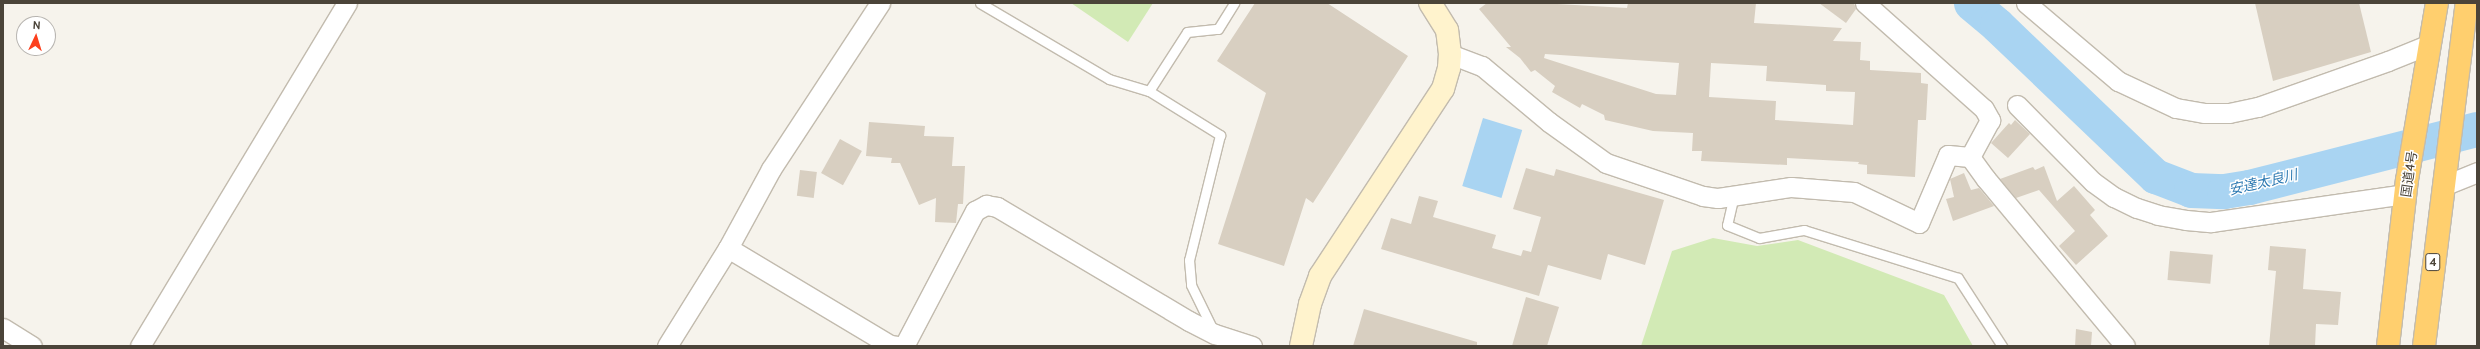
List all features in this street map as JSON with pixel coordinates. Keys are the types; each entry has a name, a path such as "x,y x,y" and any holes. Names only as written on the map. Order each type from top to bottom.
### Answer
{"highway":[{"name":"国道4号","path":"2388,346 2406,187 2437,3"},
{"name":"4","path":"2424,346 2459,56 2467,3"}],"street":[{"path":"140,346 347,3"},
{"path":"667,346 728,248 772,169 880,3"},
{"path":"1302,346 1310,304 1320,276 1443,89 1450,54 1447,30 1430,3"},
{"path":"1865,3 1984,109 1990,120 1970,157"},
{"path":"2026,3 2118,81 2176,108 2204,113 2229,112 2258,107 2388,61 2429,51"},
{"path":"1450,54 1482,66 1555,127 1606,163 1703,196 1718,198 1790,187 1854,192 1919,223 1948,155 1970,157 1986,179 2125,346"},
{"path":"2016,105 2093,182 2114,198 2158,215 2186,220 2211,222 2406,187"},
{"path":"2444,182 2477,172"},
{"path":"904,346 975,211 986,205 997,207 1189,321 1215,334 1252,346"},
{"path":"728,248 890,345 897,346"},
{"path":"3,328 32,346"}],"lane":[{"path":"980,3 1109,79 1150,91 1220,135 1189,260 1191,284 1215,334"},
{"path":"1150,91 1186,32 1218,29 1234,3"},
{"path":"1734,195 1727,225 1759,238 1804,230 1958,278 2002,346"}],"green space":[{"path":"1071,3 1153,3 1128,42"},
{"path":"1713,238 1757,246 1798,240 1944,295 1973,346 1641,346 1672,251"}],"water":[{"path":"1483,118 1522,130 1501,198 1462,186"}],"building":[{"path":"1255,3 1327,3 1408,56 1313,203 1306,198 1284,266 1218,244 1266,93 1217,61"},
{"path":"1487,3 1540,3 1627,8 1628,3 1756,3 1754,23 1842,28 1833,41 1861,42 1860,60 1870,61 1870,70 1921,73 1921,83 1928,84 1926,120 1918,120 1915,177 1867,174 1867,165 1858,164 1859,162 1787,158 1787,165 1701,161 1702,151 1692,151 1693,133 1653,131 1605,120 1604,115 1582,104 1580,108 1552,92 1555,86 1535,70 1531,72 1520,58 1506,47 1511,47 1479,9","holes":["1545,54 1679,63 1676,95 1656,94 1544,58","1711,63 1767,66 1766,81 1826,85 1826,91 1855,92 1853,125 1775,120 1776,101 1709,97"]},
{"path":"1819,3 1854,3 1856,9 1846,23"},
{"path":"2255,3 2359,3 2371,52 2273,81"},
{"path":"2015,120 2030,134 2008,158 1991,143 2009,123 2011,125"},
{"path":"869,122 925,126 924,136 954,137 952,166 965,166 963,204 958,204 956,223 935,222 936,198 919,205 900,163 891,163 892,158 866,156"},
{"path":"840,139 862,151 843,185 821,173"},
{"path":"2044,166 2057,201 2074,186 2095,210 2090,215 2108,236 2076,265 2059,246 2075,231 2039,190 2016,198 2000,179 2033,167 2035,170"},
{"path":"1526,168 1554,176 1556,169 1664,200 1645,265 1608,254 1601,280 1548,265 1539,296 1381,249 1391,218 1411,224 1419,196 1438,201 1433,217 1496,235 1492,248 1521,256 1523,250 1531,252 1541,217 1513,209"},
{"path":"800,170 817,172 814,198 797,196"},
{"path":"1964,173 1971,190 1979,188 1994,206 1953,221 1946,199 1954,197 1950,179"},
{"path":"2270,246 2306,249 2303,289 2341,292 2338,325 2316,324 2315,346 2269,346 2276,271 2268,270"},
{"path":"2170,251 2213,255 2210,284 2167,280"},
{"path":"1526,297 1559,307 1547,346 1512,346"},
{"path":"1364,309 1477,342 1477,346 1353,346"},
{"path":"2076,329 2092,332 2091,346 2075,346"}],"waterway":[{"name":"安達太良川","path":"1971,3 1997,25 2155,176 2191,190 2224,191 2249,187 2477,129"}]}
